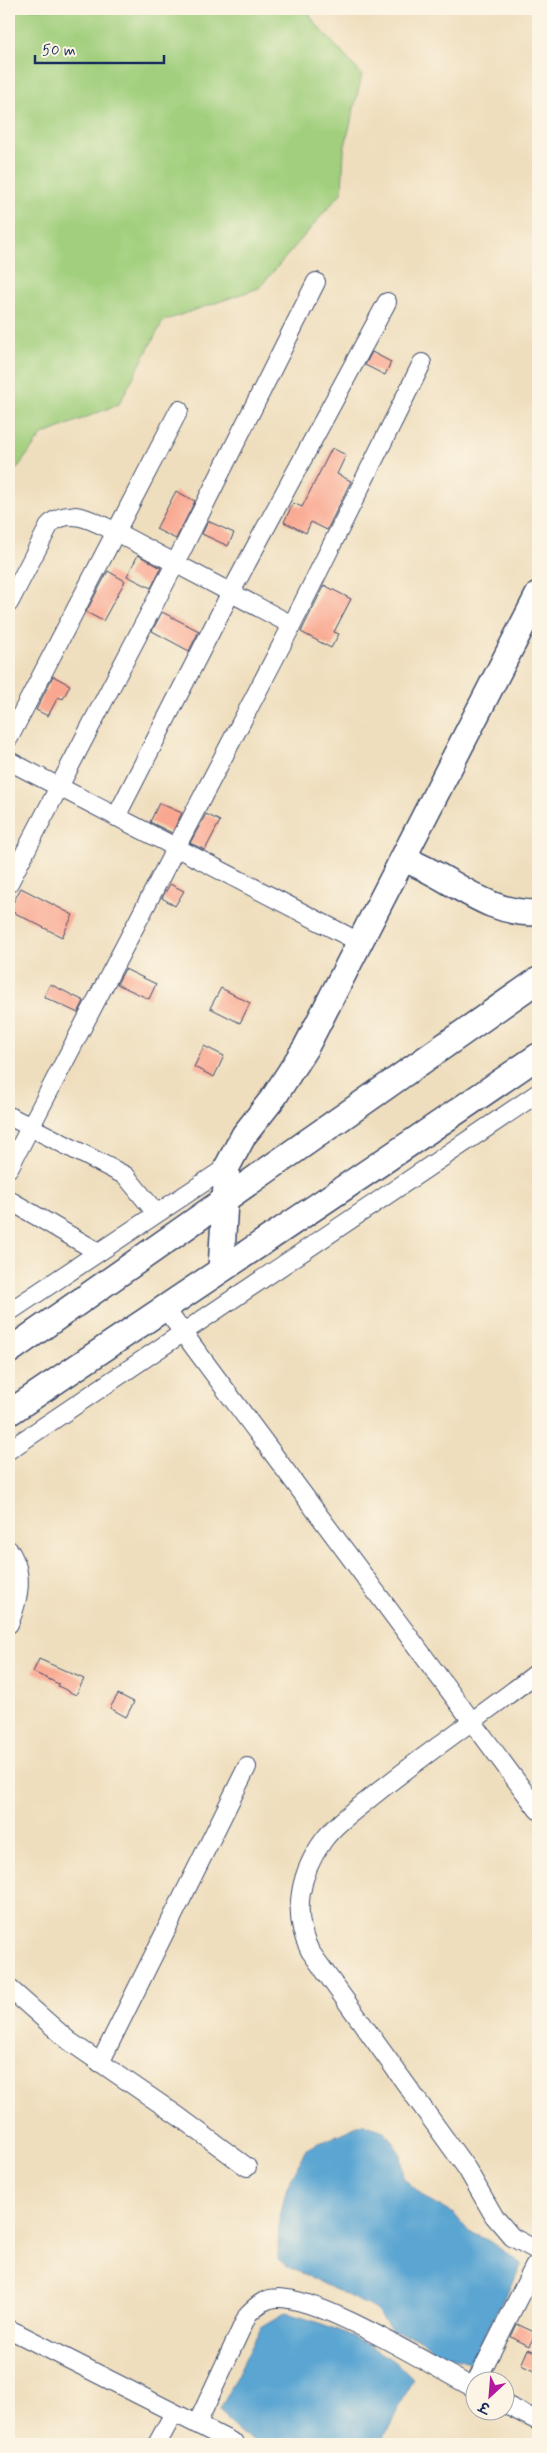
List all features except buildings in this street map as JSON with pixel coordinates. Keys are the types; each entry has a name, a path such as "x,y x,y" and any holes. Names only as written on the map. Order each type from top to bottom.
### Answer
{"street":[{"path":"9,883 174,564 316,282"},
{"path":"116,817 230,594 387,302"},
{"path":"9,1168 174,847 292,625 422,363"},
{"path":"9,738 179,410"},
{"path":"9,603 50,524 58,517 71,515 88,519 116,532 230,594 292,625"},
{"path":"221,1269 227,1197 227,1167 240,1142 274,1097 306,1047 538,595"},
{"path":"9,761 361,943"},
{"path":"403,859 418,865 481,901 521,914 538,913"},
{"path":"9,1351 538,980"},
{"path":"9,1413 221,1269 368,1174 538,1056"},
{"path":"9,1450 538,1093"},
{"path":"9,1116 126,1176 156,1213"},
{"path":"9,1312 227,1167"},
{"path":"9,1200 98,1252"},
{"path":"164,1307 538,1810"},
{"path":"9,1550 18,1570 20,1582 18,1599 9,1624"},
{"path":"538,1672 474,1722 407,1769 337,1826 324,1839 303,1880 299,1901 299,1924 310,1951 467,2169 494,2216 512,2237 538,2251"},
{"path":"100,2063 247,1767"},
{"path":"9,1988 43,2020 100,2063 178,2116 247,2167"},
{"path":"483,2370 538,2262"},
{"path":"197,2424 248,2314 259,2304 276,2298 304,2302 336,2316 464,2380"},
{"path":"9,2329 236,2444"},
{"path":"514,2409 538,2421"},
{"path":"157,2444 174,2412"}],"green space":[{"path":"9,9 306,9 315,23 362,75 344,150 342,192 259,288 163,321 119,404 42,435 9,479"}],"water":[{"path":"362,2124 385,2131 401,2155 404,2179 427,2199 454,2214 469,2232 489,2241 522,2264 470,2362 434,2352 428,2345 414,2336 392,2331 375,2309 287,2266 278,2259 279,2221 287,2188 306,2149"},
{"path":"285,2313 302,2317 354,2337 386,2356 413,2378 381,2444 261,2444 240,2434 220,2409 261,2327"}]}
